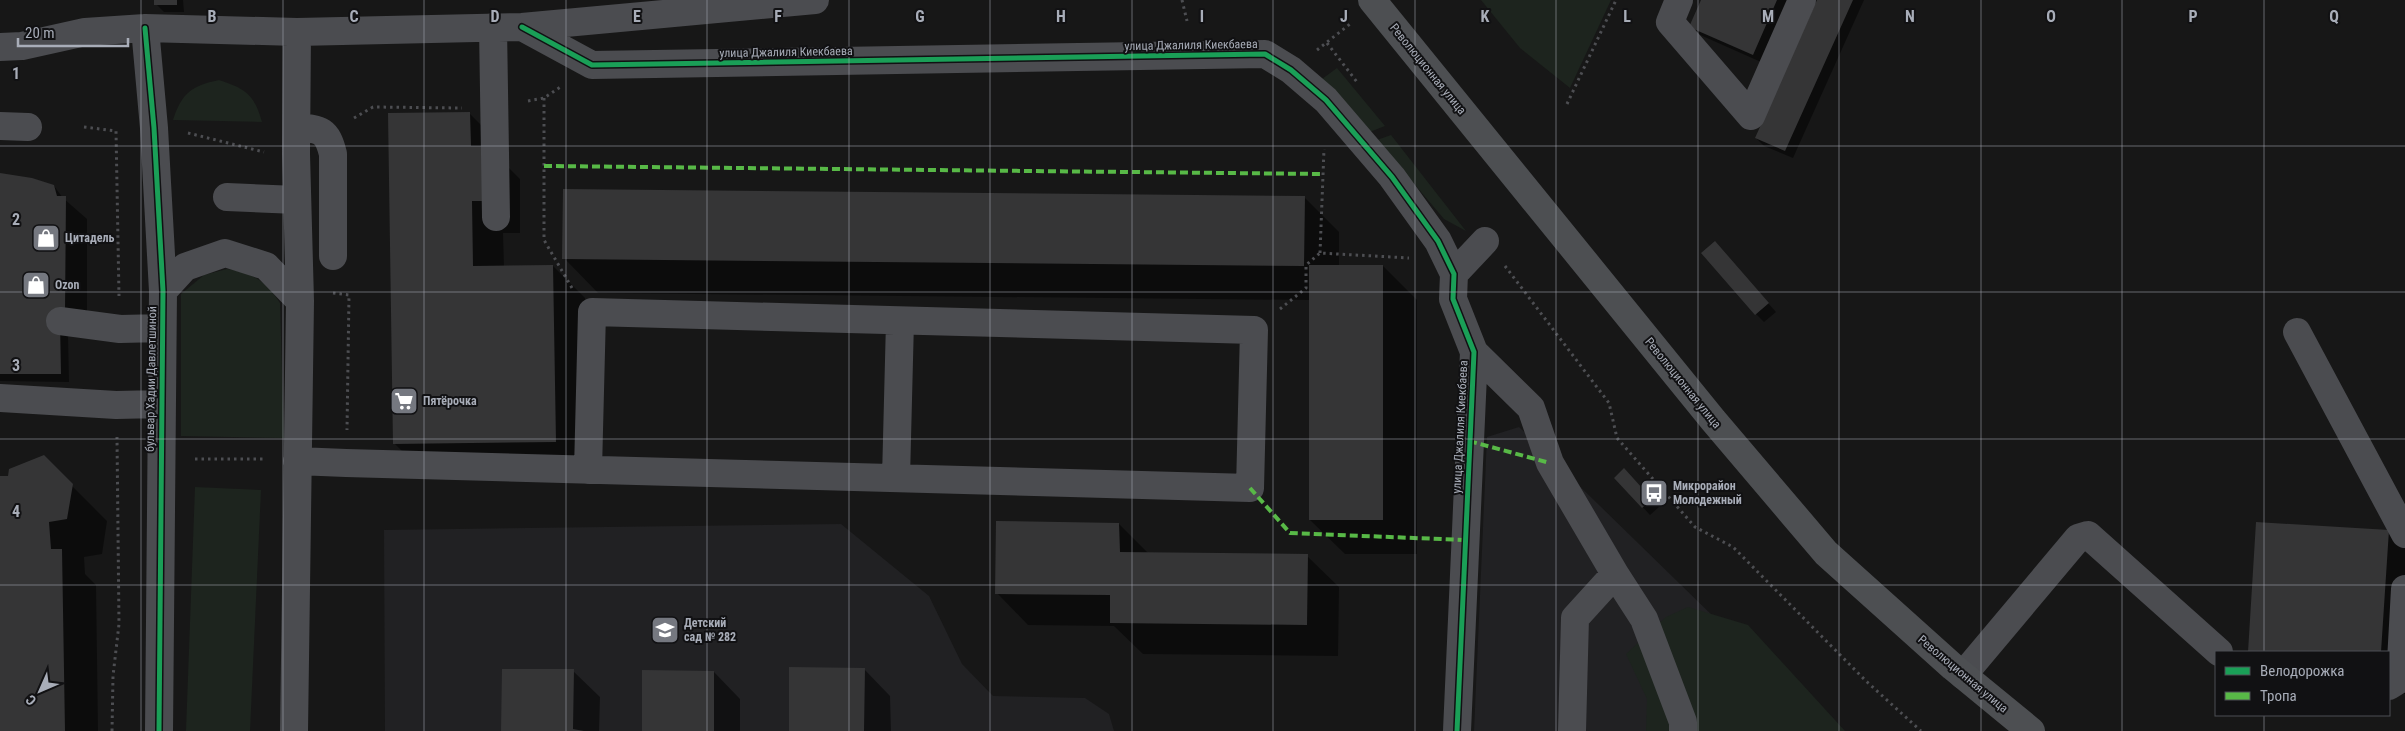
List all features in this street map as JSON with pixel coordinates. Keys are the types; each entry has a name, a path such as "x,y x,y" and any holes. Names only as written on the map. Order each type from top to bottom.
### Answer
{"main road":[{"name":"Революционная улица","path":"1372,0 1713,420 1826,553 1963,675 2031,731"}],"street":[{"path":"0,46 22,46 85,32 145,28 297,32 522,27 814,0"},
{"path":"1679,0 1670,22 1751,116 1802,0"},
{"name":"улица Джалиля Киекбаева","path":"522,27 592,66 1265,54 1291,70 1326,100 1392,177 1438,241 1454,274 1453,299 1474,352 1457,731"},
{"name":"бульвар Хадии Давлетшиной","path":"145,28 154,128 163,291 160,404 159,731"},
{"path":"493,28 496,217"},
{"path":"294,731 300,301 297,32"},
{"path":"0,126 28,127"},
{"path":"298,127 322,131 330,139 334,154 333,256"},
{"path":"227,197 298,200"},
{"path":"1454,274 1485,241"},
{"path":"163,291 184,267 225,253 266,266 300,301"},
{"path":"297,460 346,463 588,470 1250,488 1254,330 592,312 588,470"},
{"path":"60,321 120,329 162,328"},
{"path":"896,478 900,321"},
{"path":"2297,332 2405,534"},
{"path":"1474,352 1531,408 1550,463 1644,620 1683,722 1682,731"},
{"path":"0,398 116,405 160,404"},
{"path":"1963,675 2078,538 2088,535 2218,651"},
{"path":"1572,731 1575,618 1615,574"},
{"path":"2390,685 2400,679 2405,589"}],"path":[{"path":"1568,104 1616,0"},
{"path":"1327,43 1363,89"},
{"path":"544,98 544,240 569,284 592,312"},
{"path":"1320,253 1326,100"},
{"path":"1485,241 1609,403 1617,438 1694,527 1733,547 1866,681 1921,731"},
{"path":"1254,330 1306,288 1306,265 1320,253 1405,257 1454,274"},
{"path":"333,256 333,294 349,295 346,463"},
{"path":"119,462 160,459 297,460"},
{"path":"112,731 113,676 119,624"}],"shaded area":[{"path":"1481,0 1611,0 1570,88 1520,48"},
{"path":"1337,68 1385,126 1367,133 1322,79"},
{"path":"219,80 236,86 248,94 256,105 262,122 173,120 180,103 189,92 201,85"},
{"path":"1391,135 1466,231 1444,219 1377,140"},
{"path":"227,269 245,273 258,279 264,283 280,303 284,438 181,436 181,294 204,275"},
{"path":"1519,427 1719,622 1731,731 1474,731 1487,437"},
{"path":"195,487 261,490 250,731 186,731"},
{"name":"Детский сад № 282","path":"841,524 929,596 962,664 993,696 1085,698 1109,714 1114,731 385,731 384,530"},
{"path":"1688,607 1748,625 1845,731 1646,731 1647,699 1626,654 1666,617"}],"building":[{"path":"154,0 177,0 177,5 154,5"},
{"path":"1701,0 1777,0 1753,55 1689,27"},
{"path":"1817,0 1853,0 1785,151 1755,138"},
{"path":"470,112 471,146 488,146 489,201 472,201 473,266 553,265 556,442 393,444 388,113"},
{"path":"0,173 32,178 54,185 57,196 66,196 65,313 60,321 61,374 0,374"},
{"path":"563,189 1305,196 1304,266 562,259"},
{"path":"1715,241 1769,303 1755,315 1701,253"},
{"path":"1309,265 1383,265 1383,520 1309,520"},
{"path":"44,455 73,484 67,519 49,522 51,549 62,549 65,731 0,731 0,476 8,476 9,469"},
{"path":"1624,468 1652,499 1642,508 1614,478"},
{"path":"996,521 1119,523 1120,552 1308,554 1307,625 1110,623 1110,595 995,594"},
{"path":"2256,522 2389,530 2381,651 2248,651"},
{"path":"789,667 865,668 864,731 789,731"},
{"path":"502,669 574,669 573,729 584,731 501,731"},
{"path":"642,670 714,671 714,731 642,731"}],"marked path":[{"path":"544,166 1323,174"},
{"path":"1469,441 1550,463"},
{"path":"1250,488 1290,533 1464,540"}],"cycle path":[{"path":"522,27 592,65 1265,54 1291,70 1326,100 1392,177 1438,241 1454,274 1453,299 1474,352 1457,731"},
{"path":"145,28 154,128 163,291 159,731"}],"place":[{"name":"Цитадель","path":"46,238"},
{"name":"Ozon","path":"36,285"},
{"name":"Пятёрочка","path":"404,401"},
{"name":"Микрорайон Молодежный","path":"1654,493"},
{"name":"Детский сад № 282","path":"665,630"}]}
